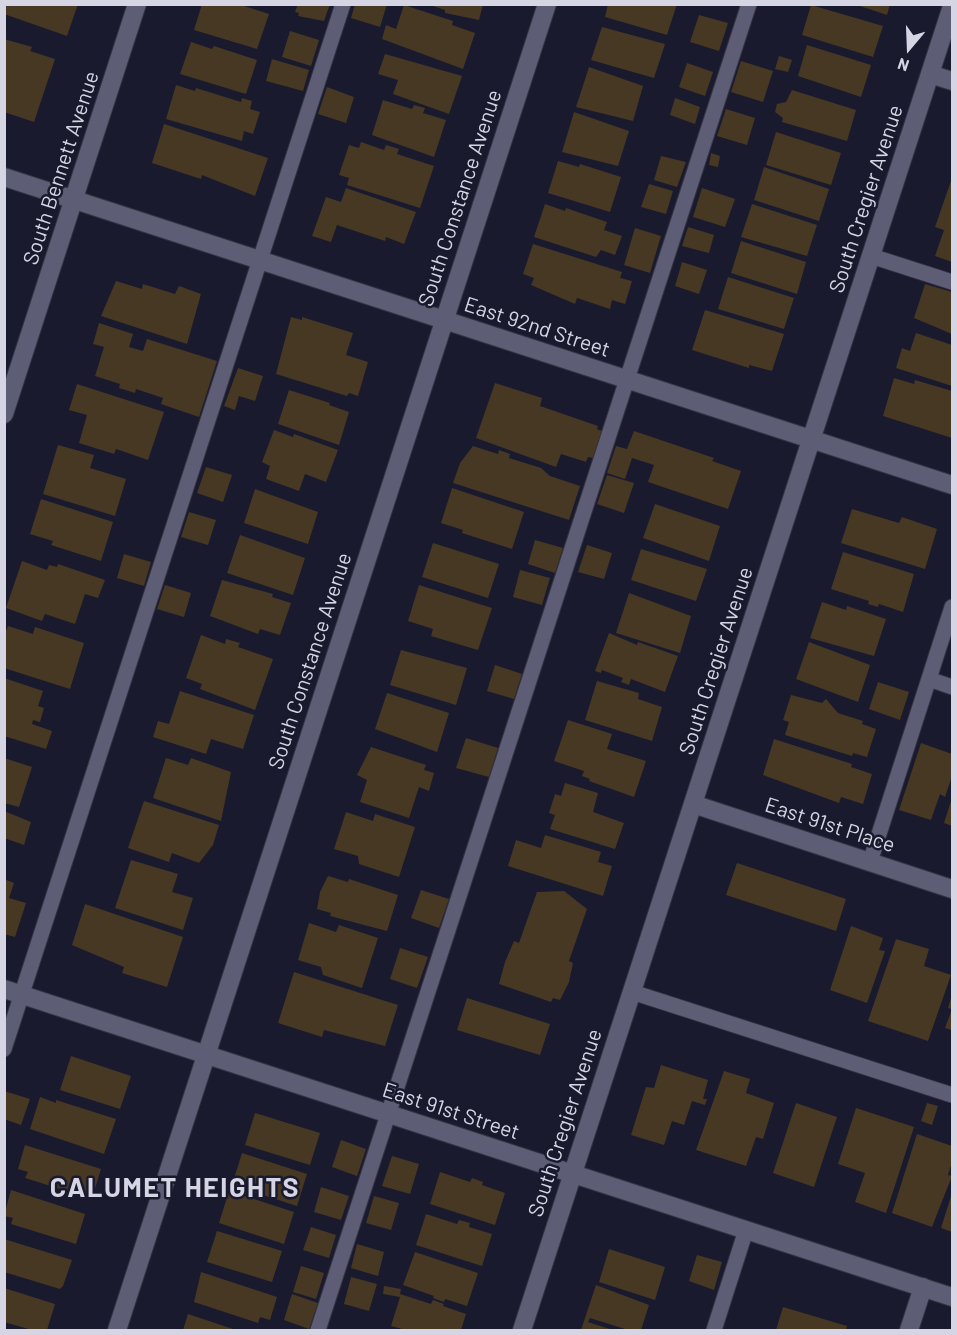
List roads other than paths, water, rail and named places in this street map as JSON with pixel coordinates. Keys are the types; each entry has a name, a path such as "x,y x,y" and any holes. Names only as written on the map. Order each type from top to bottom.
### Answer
{"street":[{"name":"South Bennett Avenue","path":"4,414 137,4"},
{"name":"South Constance Avenue","path":"117,1330 547,4"},
{"name":"South Cregier Avenue","path":"522,1330 952,6"},
{"path":"930,74 952,81"},
{"name":"East 92nd Street","path":"4,177 952,485"},
{"name":"East 91st Place","path":"693,804 952,889"},
{"name":"East 91st Street","path":"13,992 952,1297"},
{"path":"909,1330 923,1287"}],"lane":[{"path":"4,1048 13,992 260,260 343,4"},
{"path":"318,1330 749,4"},
{"path":"871,256 952,282"},
{"path":"870,861 952,607"},
{"path":"929,679 952,687"},
{"path":"632,992 952,1095"},
{"path":"714,1330 746,1230"}],"district":[{"name":"CALUMET HEIGHTS","path":"175,1188"}]}
